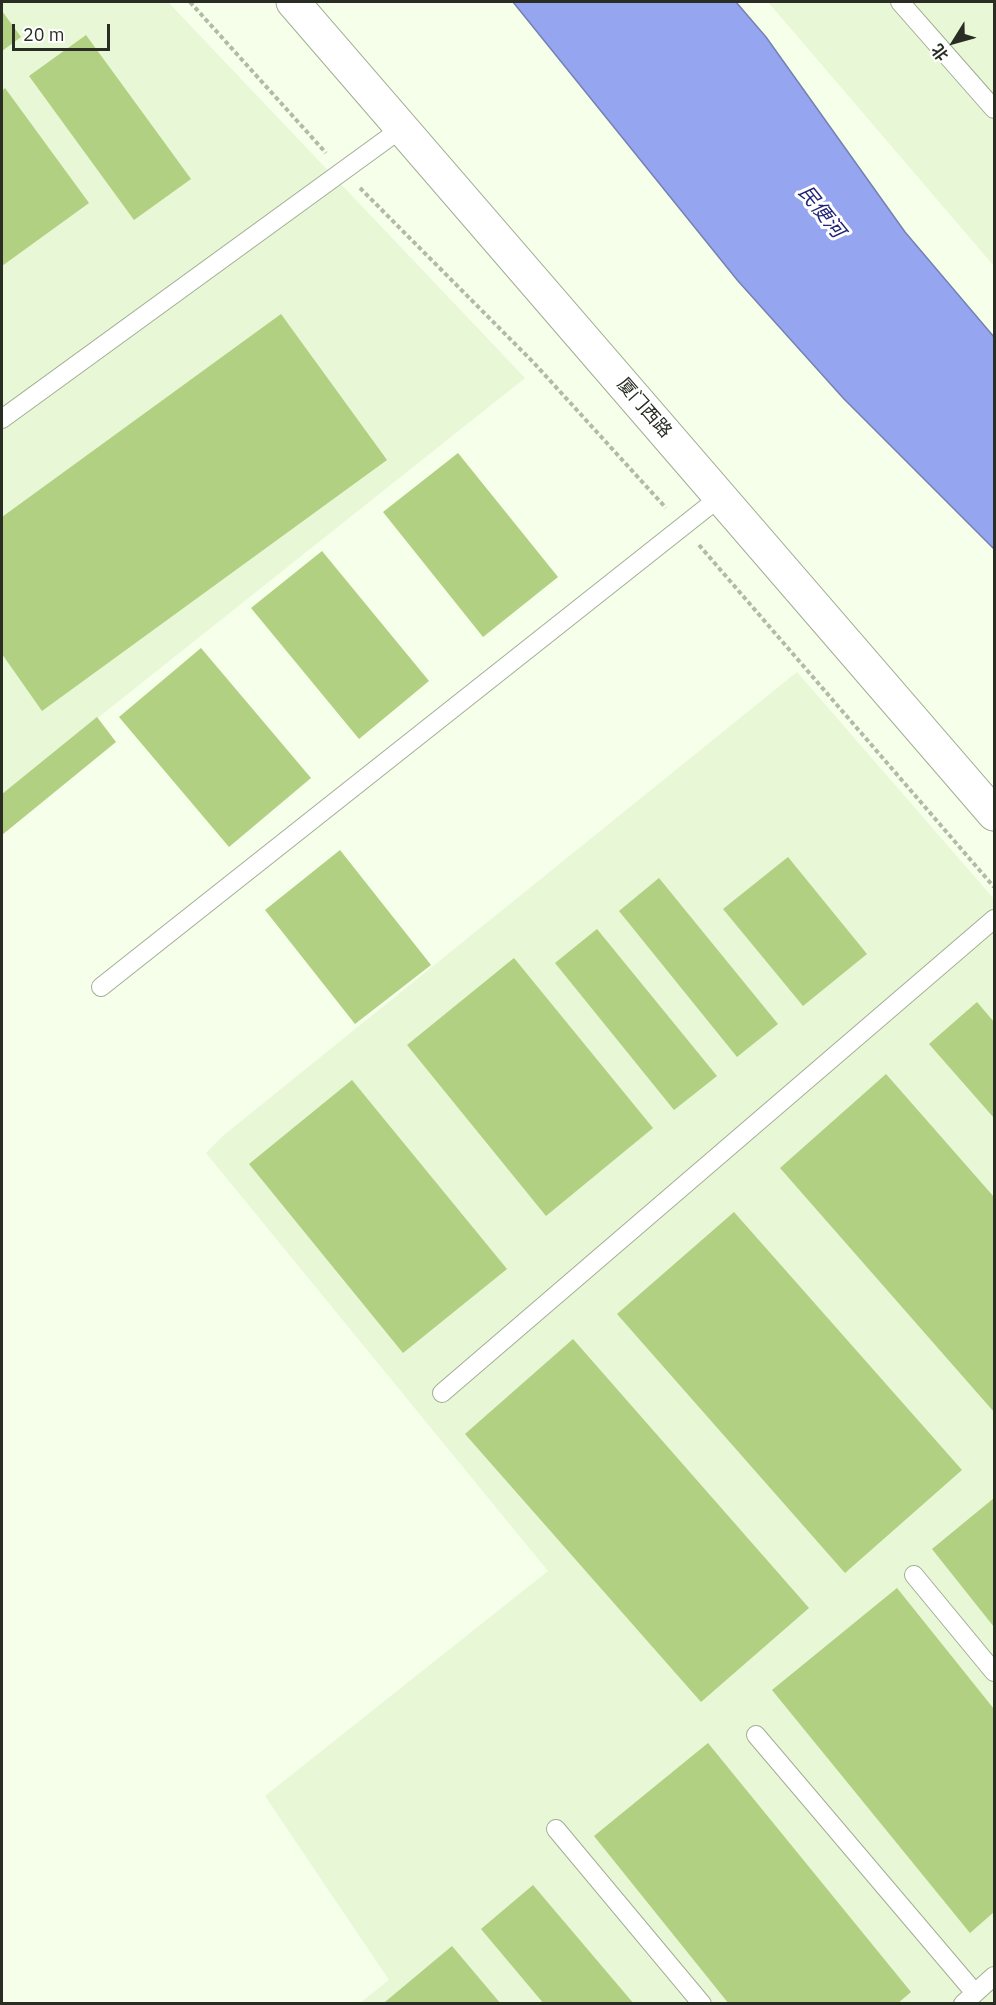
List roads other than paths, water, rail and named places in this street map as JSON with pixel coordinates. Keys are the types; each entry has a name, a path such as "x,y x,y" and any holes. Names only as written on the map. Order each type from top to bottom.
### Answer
{"street":[{"name":"厦门西路","path":"293,2 994,814"}],"lane":[{"path":"900,2 994,109"},
{"path":"2,419 402,128"},
{"path":"101,987 720,497"},
{"path":"442,1393 994,919"},
{"path":"914,1575 994,1672"},
{"path":"756,1735 969,1998 994,1976"},
{"path":"556,1829 702,2004"}],"water":[{"name":"民便河","path":"513,2 736,2 766,37 905,232 994,337 994,549 844,399 738,281"}]}
